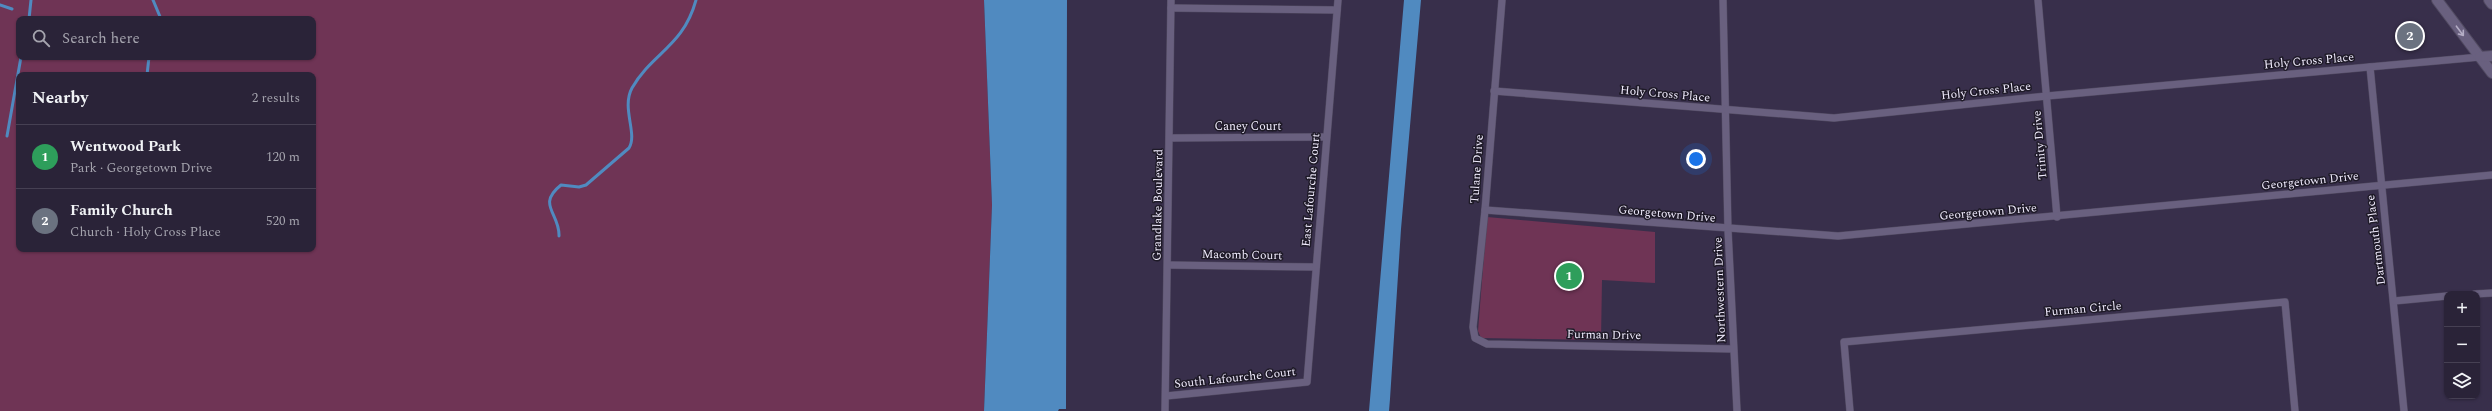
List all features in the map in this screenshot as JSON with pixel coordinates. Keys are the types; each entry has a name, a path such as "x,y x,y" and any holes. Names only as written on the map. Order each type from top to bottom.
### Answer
{"main road":[{"path":"2437,0 2492,73"},
{"path":"2489,0 2492,4"},
{"path":"2480,57 2492,56"}],"street":[{"name":"Grandlake Boulevard","path":"1165,411 1171,0"},
{"name":"East Lafourche Court","path":"1307,382 1338,0"},
{"name":"Tulane Drive","path":"1475,338 1473,327 1485,210 1502,0"},
{"name":"Northwestern Drive","path":"1723,0 1728,230 1736,411"},
{"name":"Trinity Drive","path":"2038,0 2058,217"},
{"path":"1171,8 1337,10"},
{"name":"Holy Cross Place","path":"1494,91 1834,118 2047,96 2480,57"},
{"name":"Dartmouth Place","path":"2370,67 2404,411"},
{"name":"Caney Court","path":"1170,138 1326,137"},
{"name":"Georgetown Drive","path":"1485,210 1728,230 1838,236 2058,217 2492,175"},
{"name":"Macomb Court","path":"1168,266 1316,267"},
{"path":"2480,293 2492,292"},
{"path":"2394,301 2444,296"},
{"name":"Furman Circle","path":"1850,411 1844,342 2285,302 2295,411"},
{"name":"Furman Drive","path":"1475,338 1487,344 1733,349"},
{"name":"South Lafourche Court","path":"1166,396 1307,382"}],"shaded area":[{"path":"0,0 984,0 992,205 984,411 0,411"},
{"path":"1487,217 1655,232 1655,283 1602,280 1601,340 1481,338 1478,331"}],"water":[{"path":"984,0 1067,0 1066,409 1059,409 1058,411 984,411 992,205"},
{"path":"1404,0 1421,0 1401,229 1389,411 1369,411"}],"waterway":[{"path":"29,16 31,0"},
{"path":"153,0 160,16"},
{"path":"559,236 556,221 551,209 550,198 561,185 579,187 586,185 629,148 632,136 628,104 632,88 640,76 676,39 690,16 696,0"},
{"path":"0,5 12,9"},
{"path":"18,72 20,60"},
{"path":"147,72 149,60"},
{"path":"7,136 16,85"}],"place":[{"name":"Family Church","path":"2410,36"},
{"name":"Wentwood Park","path":"1569,276"}]}
